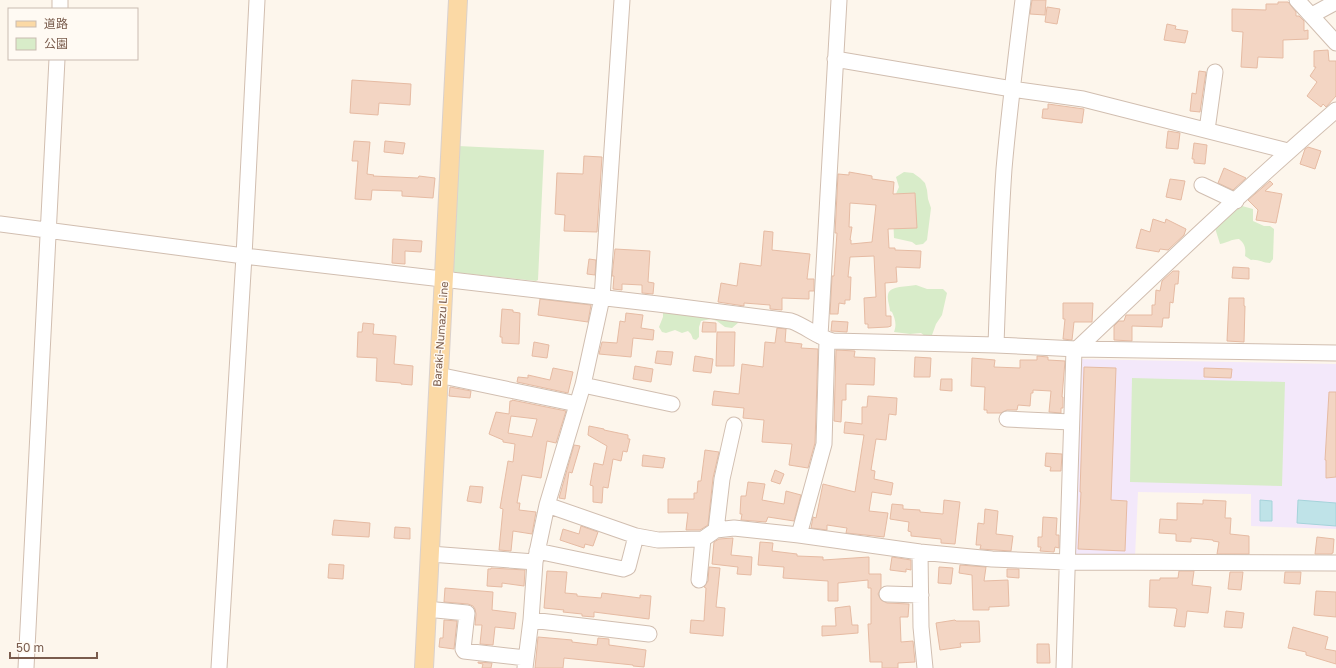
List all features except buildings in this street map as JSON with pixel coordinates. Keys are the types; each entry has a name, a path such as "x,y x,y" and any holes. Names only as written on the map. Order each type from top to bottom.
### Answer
{"main road":[{"name":"Baraki-Numazu Line","path":"424,668 458,0"}],"street":[{"path":"220,668 257,0"},
{"path":"426,609 467,613 464,651 526,663 536,557 547,505 583,385 602,298 622,0"},
{"path":"799,535 824,444 824,338 835,59 839,0"},
{"path":"996,345 1000,231 1012,89 1023,0"},
{"path":"1297,0 1336,42"},
{"path":"1312,15 1336,2"},
{"path":"835,59 1012,89 1083,99 1287,152"},
{"path":"26,668 57,60"},
{"path":"1207,130 1215,72"},
{"path":"1064,668 1071,422 1075,349 1287,152 1336,110"},
{"path":"1202,185 1236,200"},
{"path":"0,224 244,256 791,321 824,338 1075,349 1336,353"},
{"path":"438,375 577,404"},
{"path":"583,385 672,404"},
{"path":"1008,419 1071,422"},
{"path":"716,530 722,479 734,425"},
{"path":"547,505 636,536 658,540 703,539 716,530 734,528 799,535 920,552 992,559 1067,562 1336,563"},
{"path":"430,554 536,557 623,569 628,567 636,536"},
{"path":"699,580 703,539"},
{"path":"920,552 921,627 925,668"},
{"path":"886,594 921,595"},
{"path":"531,620 649,634"}],"shaded area":[{"path":"1076,359 1336,364 1336,529 1251,526 1251,494 1138,492 1135,557 1071,556"}],"green space":[{"path":"458,146 544,150 538,280 451,272"},
{"path":"904,172 913,173 920,178 925,183 927,190 931,208 927,240 923,244 916,245 912,242 894,238 893,213 895,196 899,187 896,177"},
{"path":"1242,206 1253,209 1253,221 1264,226 1270,226 1274,229 1273,259 1270,263 1251,260 1245,256 1245,246 1239,239 1220,244 1215,228 1230,211"},
{"path":"916,285 927,289 943,289 947,293 942,315 936,324 932,335 925,336 921,333 910,334 894,332 895,322 892,312 890,311 888,297 889,292 895,288"},
{"path":"666,309 739,322 732,328 725,327 717,321 711,319 701,321 699,327 699,337 696,340 693,339 688,331 682,333 675,330 666,333 662,332 659,327 663,313"},
{"path":"1132,378 1285,382 1282,486 1130,482"}],"water":[{"path":"1260,500 1272,501 1272,521 1260,521"},
{"path":"1298,500 1336,503 1336,526 1297,523"}]}
